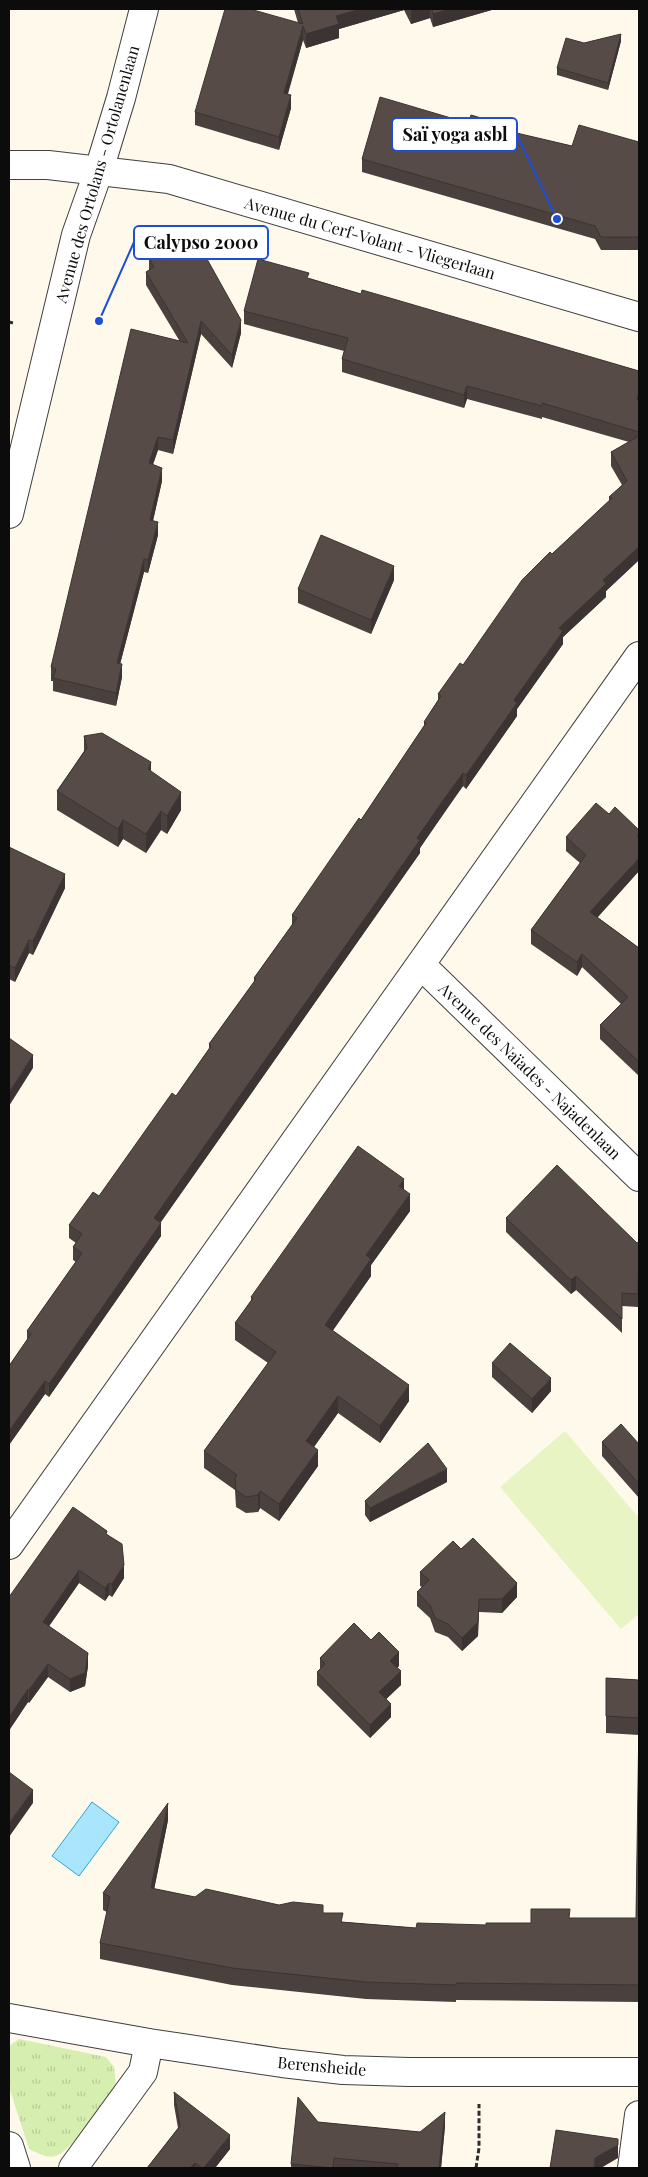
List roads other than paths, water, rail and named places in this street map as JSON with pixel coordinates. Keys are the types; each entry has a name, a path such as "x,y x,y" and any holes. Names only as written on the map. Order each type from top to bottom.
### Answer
{"street":[{"name":"Avenue des Ortolans - Ortolanenlaan","path":"9,514 76,235 99,170 144,9"},
{"name":"Avenue du Cerf-Volant - Vliegerlaan","path":"9,165 48,165 169,179 639,317"},
{"path":"9,1545 639,656"},
{"name":"Avenue des Naïades - Najadenlaan","path":"421,965 639,1177"},
{"name":"Berensheide","path":"9,2018 149,2043 282,2063 344,2070 409,2072 639,2072"},
{"path":"73,2168 143,2072 149,2043"},
{"path":"632,2168 639,2114"},
{"path":"9,2146 16,2168"}],"water":[{"path":"92,1802 119,1822 79,1876 52,1856"}],"place":[{"name":"Saï yoga asbl","path":"557,219"},
{"name":"Calypso 2000","path":"99,321"}]}
